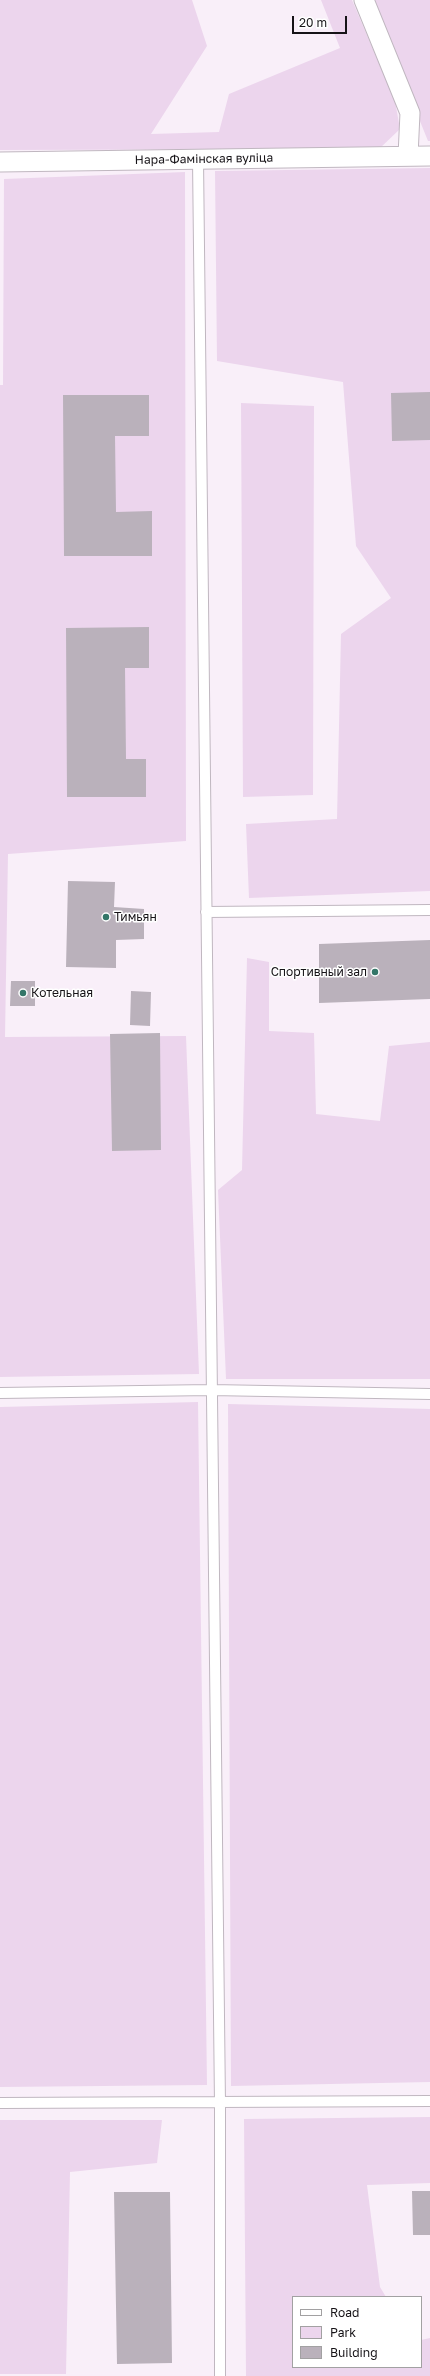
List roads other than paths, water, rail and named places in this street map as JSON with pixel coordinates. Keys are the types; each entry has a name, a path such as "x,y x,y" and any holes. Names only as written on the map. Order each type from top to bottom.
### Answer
{"street":[{"path":"364,0 410,113 408,156"},
{"name":"Нара-Фамінская вуліца","path":"0,162 430,156"}],"lane":[{"path":"198,159 220,2103 220,2376"},
{"path":"206,912 430,910"},
{"path":"0,1393 211,1390 430,1394"},
{"path":"0,2103 430,2101"}],"place":[{"name":"Тимьян","path":"106,917"},
{"name":"Спортивный зал","path":"375,972"},
{"name":"Котельная","path":"23,993"}]}
